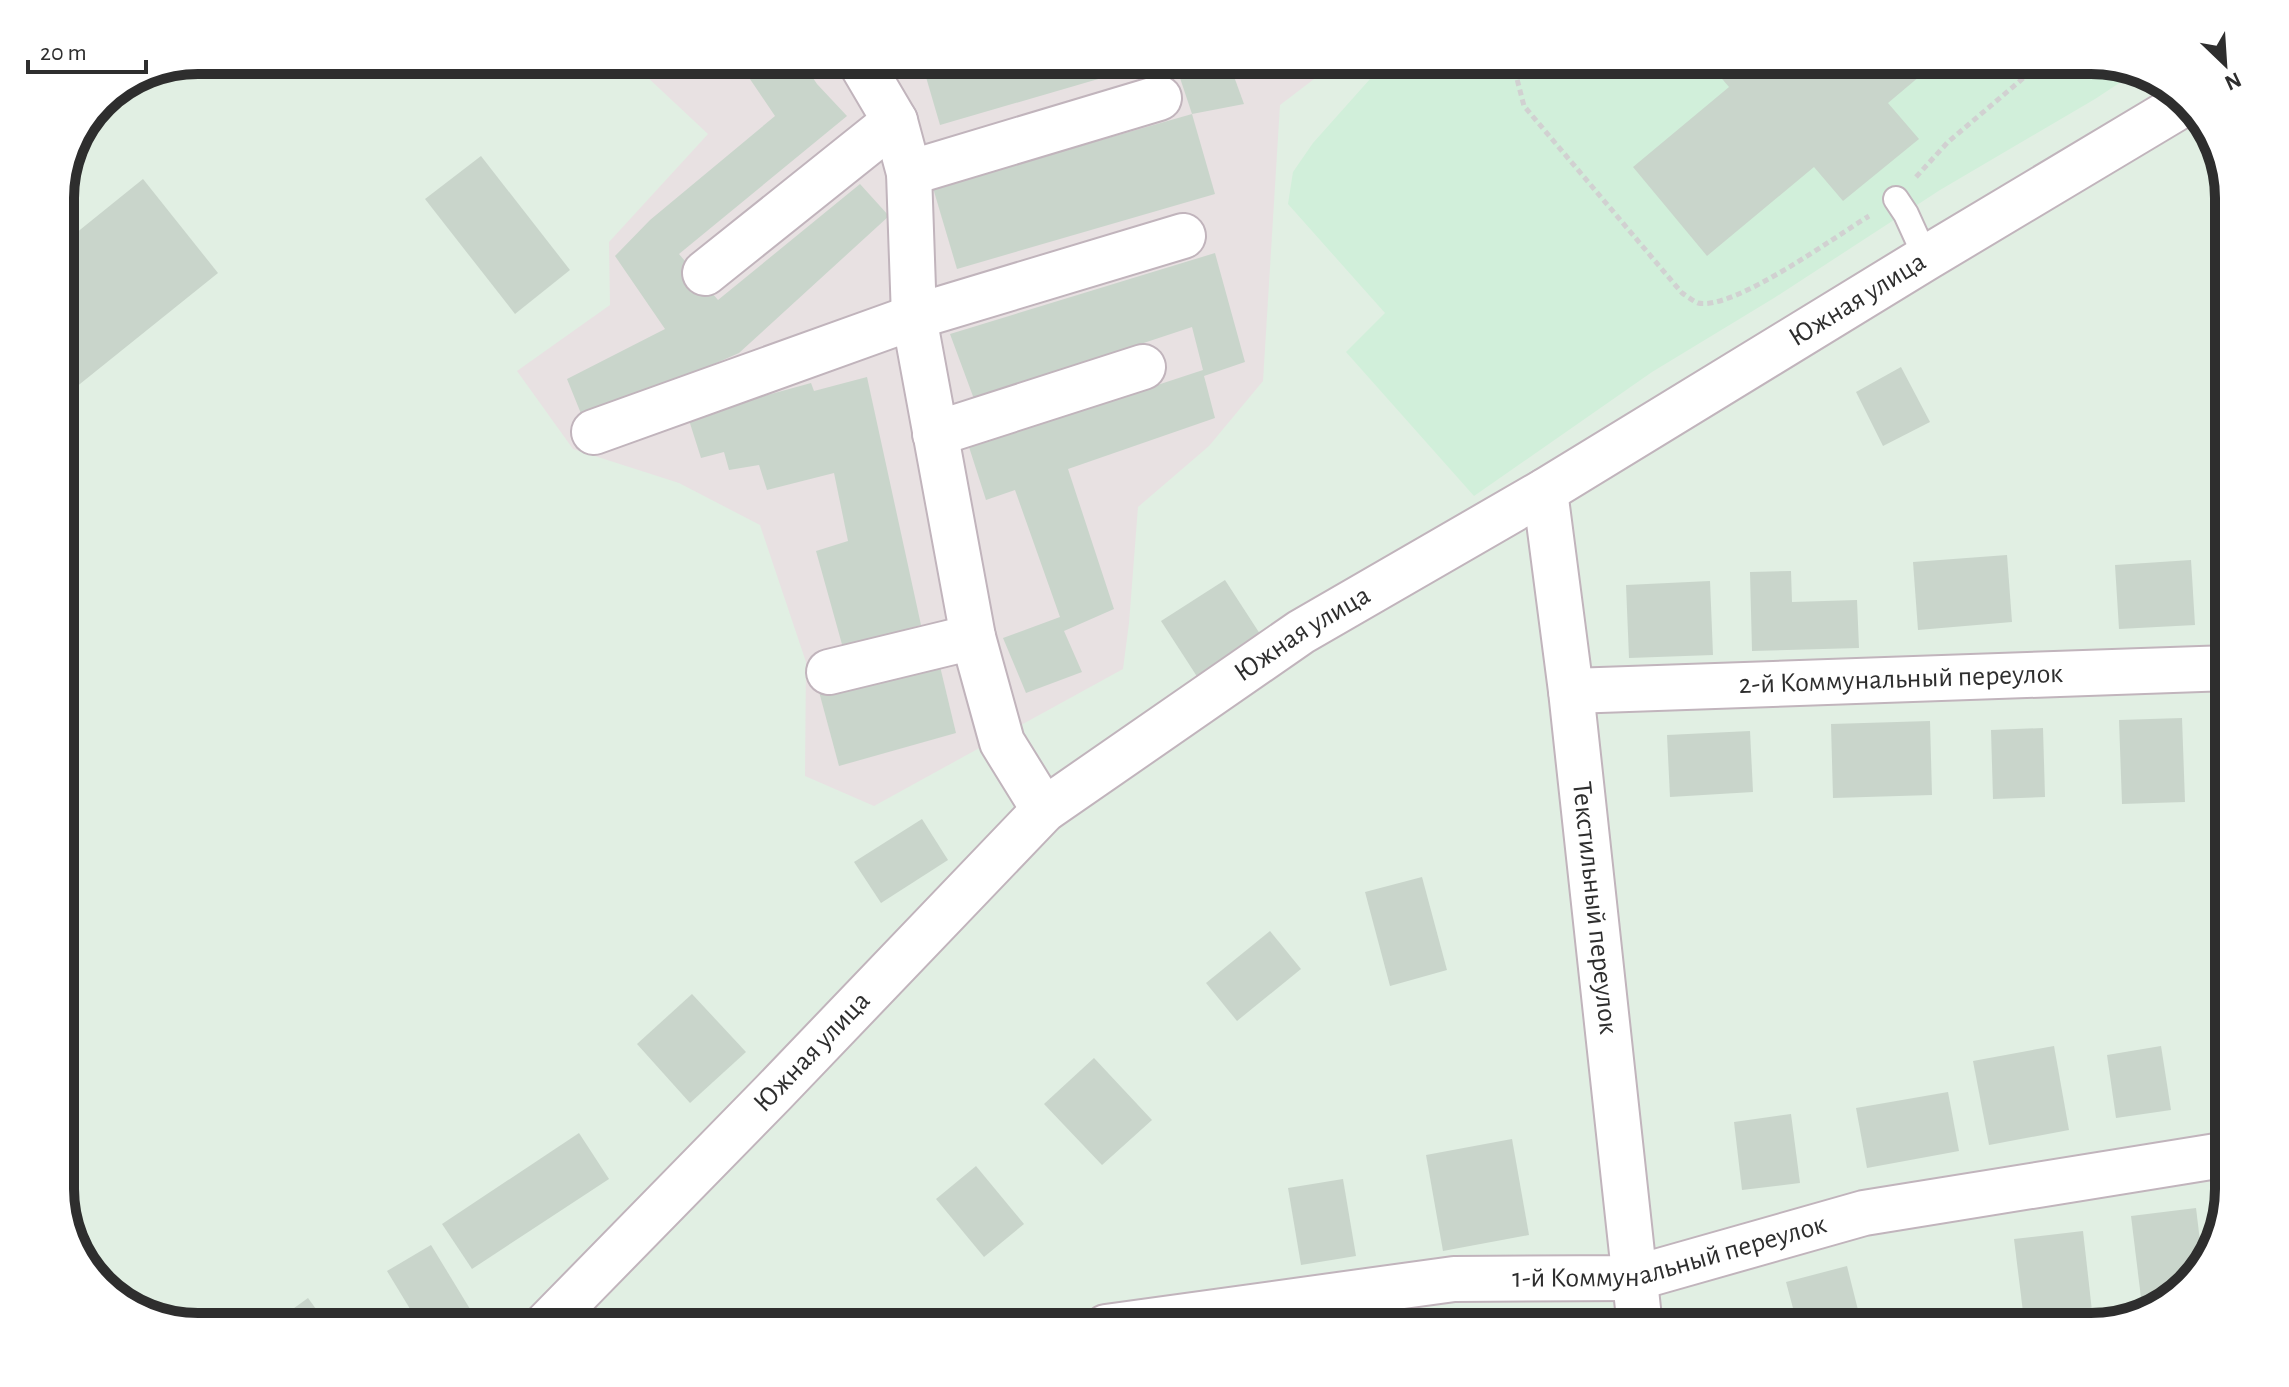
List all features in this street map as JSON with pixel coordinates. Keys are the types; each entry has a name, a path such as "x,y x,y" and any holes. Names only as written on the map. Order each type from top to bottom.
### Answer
{"street":[{"path":"867,74 895,121 909,173 914,317 973,637 1002,742 1044,810"},
{"path":"909,173 1159,98"},
{"name":"Южная улица","path":"558,1313 1044,810 1301,632 1545,491 2177,108"},
{"path":"705,273 895,121"},
{"path":"594,432 914,317 1183,236"},
{"path":"935,434 1143,367"},
{"name":"Текстильный переулок","path":"1545,491 1571,691 1639,1313"},
{"path":"829,672 973,637"},
{"name":"2-й Коммунальный переулок","path":"1571,691 2215,668"},
{"name":"1-й Коммунальный переулок","path":"1208,1313 1454,1279 1635,1278 1864,1213 2215,1156"}],"lane":[{"path":"1896,199 1926,258"}],"path":[{"path":"1517,74 1524,106 1682,293 1698,303 1719,301 1751,289 1896,199 1948,142 2028,74"}],"shaded area":[{"path":"644,74 1321,74 1280,105 1263,381 1209,446 1138,507 1123,669 874,806 805,776 806,662 760,525 679,483 573,449 517,371 610,305 609,242 708,134"},
{"path":"1375,74 2091,74 2126,79 1940,190 1774,298 1652,372 1474,496 1346,352 1385,313 1288,204 1293,172 1313,143"}],"building":[{"path":"746,74 810,74 847,116 679,254 718,300 860,184 889,216 739,353 584,421 567,379 665,329 615,256 650,220 775,116"},
{"path":"925,74 1115,74 940,125"},
{"path":"1179,74 1233,74 1244,104 1192,114"},
{"path":"1718,74 1922,74 1888,103 1919,139 1843,201 1814,167 1707,256 1633,167 1729,87"},
{"path":"1192,114 1215,194 957,269 933,188"},
{"path":"481,156 570,270 515,314 425,199"},
{"path":"143,179 218,273 74,389 74,235"},
{"path":"1215,253 1245,362 1204,376 1215,418 1068,469 1114,609 1064,631 1082,672 1026,693 1003,638 1060,617 1015,490 986,500 969,447 1203,370 1192,327 974,399 950,334"},
{"path":"1901,367 1930,422 1883,446 1856,392"},
{"path":"867,377 921,625 843,648 816,551 848,541 834,473 767,490 759,465 729,470 724,452 701,458 688,417 811,383 814,391"},
{"path":"2007,555 2012,622 1918,630 1913,562"},
{"path":"2191,560 2195,625 2119,629 2115,565"},
{"path":"1791,571 1792,602 1857,600 1859,648 1752,651 1750,572"},
{"path":"1225,580 1262,637 1198,678 1161,621"},
{"path":"1710,581 1713,655 1629,658 1626,585"},
{"path":"938,658 956,733 839,766 818,688"},
{"path":"2182,718 2185,802 2122,804 2119,720"},
{"path":"1930,721 1932,795 1833,798 1831,724"},
{"path":"2043,728 2045,797 1993,799 1991,730"},
{"path":"1750,731 1753,792 1670,797 1667,735"},
{"path":"922,819 948,860 881,903 854,862"},
{"path":"1422,877 1447,970 1390,986 1365,892"},
{"path":"1270,931 1301,969 1237,1021 1206,983"},
{"path":"692,994 746,1052 690,1103 637,1044"},
{"path":"2054,1046 2069,1130 1989,1145 1973,1061"},
{"path":"2161,1046 2171,1110 2116,1118 2107,1055"},
{"path":"1094,1058 1152,1120 1102,1165 1044,1104"},
{"path":"1948,1092 1959,1151 1867,1168 1856,1108"},
{"path":"1791,1114 1800,1183 1742,1190 1734,1122"},
{"path":"579,1133 609,1179 472,1269 442,1224"},
{"path":"1512,1139 1529,1235 1443,1251 1426,1155"},
{"path":"976,1166 1024,1224 984,1257 936,1199"},
{"path":"1343,1179 1356,1256 1301,1265 1288,1188"},
{"path":"2196,1208 2201,1246 2198,1251 2179,1277 2142,1303 2131,1216"},
{"path":"2083,1231 2092,1311 2023,1313 2014,1239"},
{"path":"431,1245 472,1313 412,1313 387,1271"},
{"path":"1847,1266 1859,1313 1794,1313 1786,1282"},
{"path":"308,1298 319,1313 287,1313"}]}
